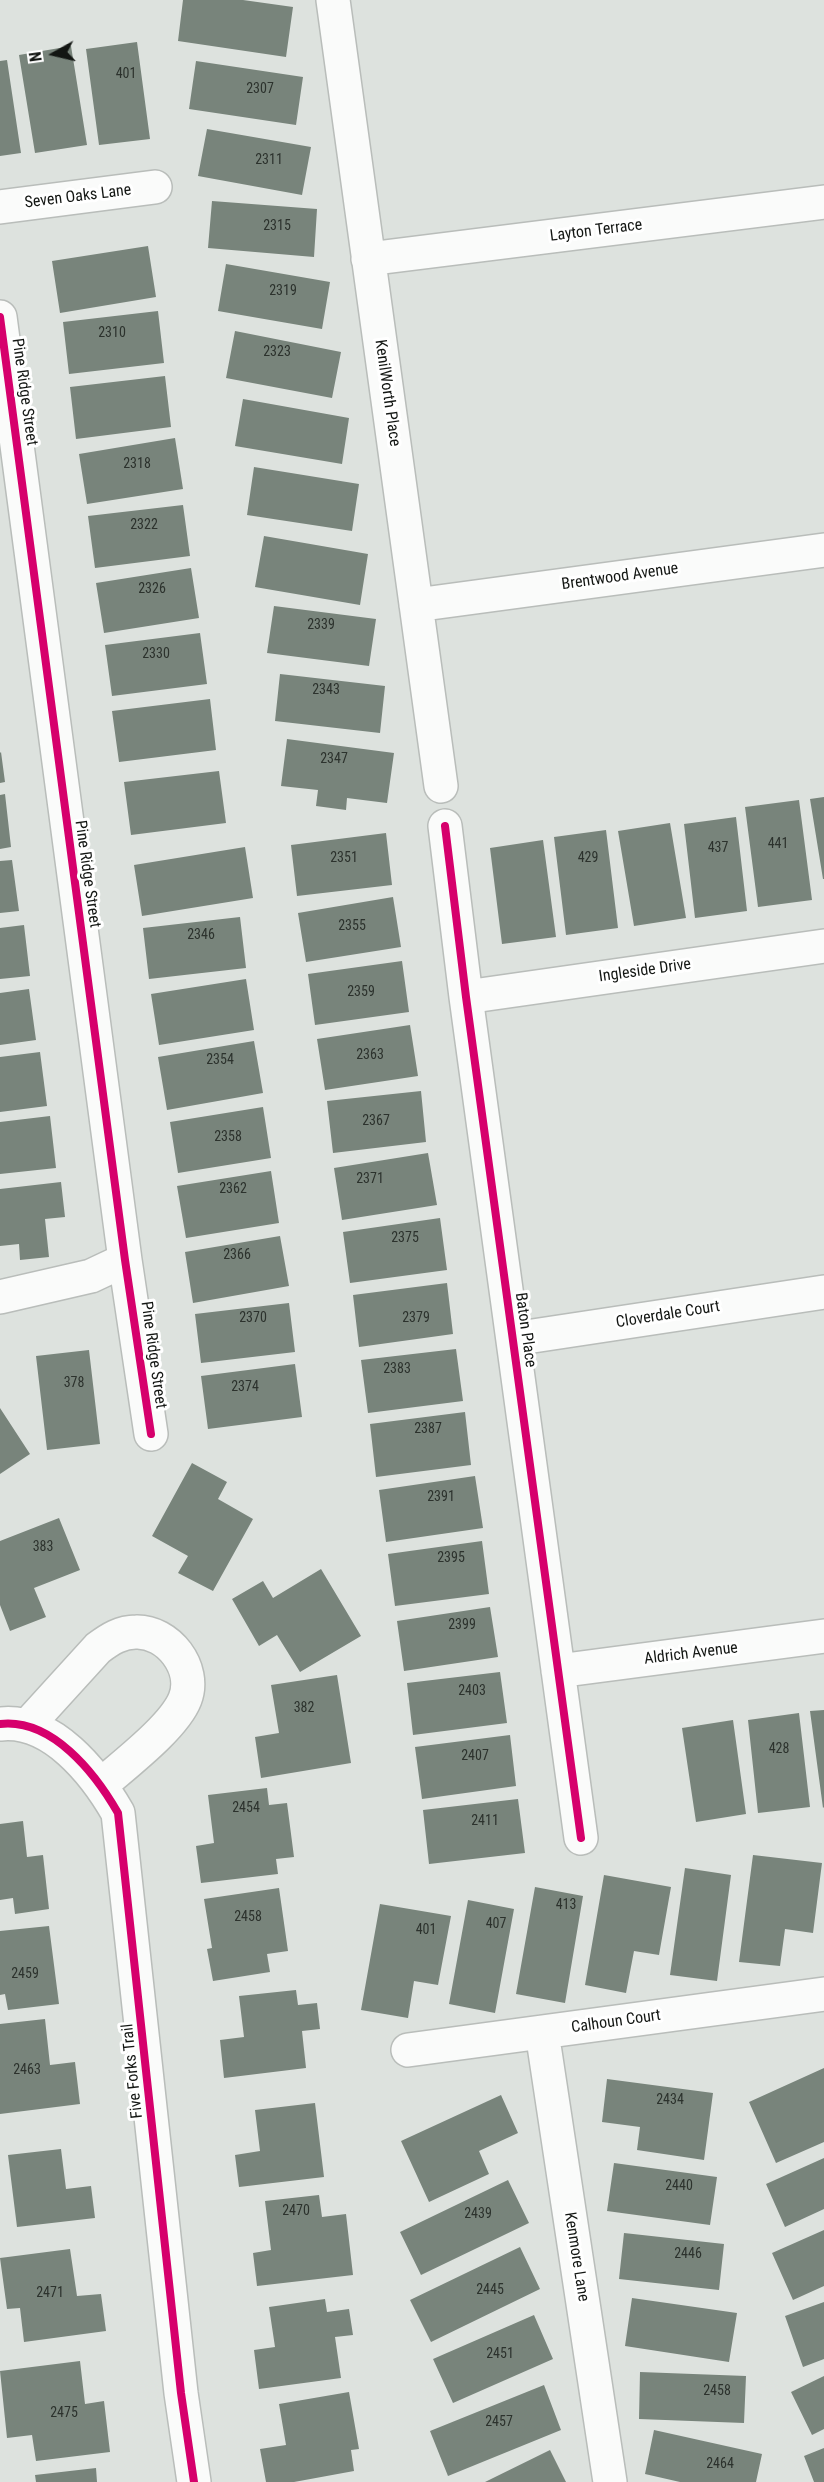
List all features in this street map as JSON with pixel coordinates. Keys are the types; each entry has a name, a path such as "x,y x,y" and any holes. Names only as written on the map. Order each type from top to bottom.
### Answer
{"street":[{"name":"KenilWorth Place","path":"333,0 441,786"},
{"name":"Seven Oaks Lane","path":"0,207 155,187"},
{"name":"Layton Terrace","path":"368,260 824,202"},
{"name":"Pine Ridge Street","path":"0,317 125,1260 151,1434"},
{"name":"Brentwood Avenue","path":"416,605 824,550"},
{"name":"Baton Place","path":"445,826 466,997 581,1838"},
{"name":"Ingleside Drive","path":"466,997 824,946"},
{"path":"0,1297 91,1276 125,1260"},
{"name":"Cloverdale Court","path":"513,1339 824,1292"},
{"path":"13,1725 98,1648 117,1635 136,1632 153,1635 172,1647 183,1662 187,1673 186,1698 174,1718 101,1785"},
{"name":"Aldrich Avenue","path":"558,1671 824,1636"},
{"name":"Five Forks Trail","path":"13,1725 47,1733 75,1757 101,1785 118,1814 181,2393 194,2482"},
{"name":"Calhoun Court","path":"408,2050 824,1994"},
{"name":"Kenmore Lane","path":"542,2032 610,2482"}],"building":[{"path":"183,0 243,0 293,7 286,57 178,41"},
{"path":"137,42 150,139 99,145 86,49"},
{"path":"71,46 87,145 35,153 19,55"},
{"path":"7,60 21,153 0,156 0,61"},
{"path":"196,61 303,77 296,125 189,109"},
{"path":"207,129 311,147 302,195 198,176"},
{"path":"212,201 317,209 314,257 208,248"},
{"path":"148,246 156,297 60,313 52,261"},
{"path":"226,264 330,282 322,329 218,311"},
{"path":"158,311 164,363 69,374 63,322"},
{"path":"235,331 341,352 332,398 226,378"},
{"path":"165,376 171,427 76,439 70,387"},
{"path":"243,399 349,418 342,464 235,446"},
{"path":"175,438 183,489 87,504 79,454"},
{"path":"254,467 359,484 352,531 247,515"},
{"path":"183,505 190,556 95,568 88,516"},
{"path":"264,536 368,554 360,605 255,587"},
{"path":"191,568 199,618 104,633 96,583"},
{"path":"274,606 376,619 369,666 267,653"},
{"path":"200,633 207,684 112,696 105,645"},
{"path":"280,674 385,686 380,733 275,721"},
{"path":"210,699 216,750 119,762 112,711"},
{"path":"287,739 394,753 387,803 347,798 346,810 316,806 318,790 281,786"},
{"path":"0,753 5,782 0,783"},
{"path":"219,771 226,823 131,835 124,782"},
{"path":"5,794 11,847 0,849 0,795"},
{"path":"824,797 824,879 823,879 810,799"},
{"path":"799,800 812,900 758,907 745,807"},
{"path":"736,817 747,911 695,918 684,824"},
{"path":"670,823 686,918 634,926 618,831"},
{"path":"606,830 618,928 566,935 554,837"},
{"path":"386,833 392,885 297,896 291,845"},
{"path":"543,840 556,937 502,944 490,848"},
{"path":"245,847 253,898 142,916 134,865"},
{"path":"12,860 19,911 0,913 0,861"},
{"path":"393,897 401,947 306,962 298,913"},
{"path":"240,917 246,968 149,979 143,928"},
{"path":"24,925 30,976 0,979 0,928"},
{"path":"402,961 409,1012 315,1025 308,974"},
{"path":"246,979 254,1030 159,1045 151,994"},
{"path":"29,989 36,1040 0,1045 0,993"},
{"path":"410,1025 418,1076 325,1090 317,1039"},
{"path":"254,1041 263,1093 167,1110 158,1057"},
{"path":"40,1052 47,1106 0,1112 0,1057"},
{"path":"421,1091 426,1142 333,1153 327,1101"},
{"path":"263,1107 271,1158 178,1173 170,1122"},
{"path":"50,1116 56,1168 0,1174 0,1122"},
{"path":"428,1153 437,1205 342,1220 334,1168"},
{"path":"271,1171 279,1223 186,1238 177,1186"},
{"path":"61,1182 65,1217 45,1219 49,1257 20,1260 19,1244 0,1246 0,1189"},
{"path":"440,1218 447,1270 350,1283 343,1232"},
{"path":"280,1236 289,1286 193,1303 185,1252"},
{"path":"447,1283 453,1334 359,1347 353,1295"},
{"path":"289,1303 295,1352 201,1363 195,1314"},
{"path":"456,1349 463,1401 368,1413 361,1360"},
{"path":"89,1350 100,1444 47,1450 36,1356"},
{"path":"295,1364 302,1417 208,1429 201,1376"},
{"path":"0,1408 30,1454 0,1474"},
{"path":"465,1412 471,1465 376,1477 370,1424"},
{"path":"192,1463 227,1482 218,1499 253,1519 213,1591 178,1573 188,1556 152,1536"},
{"path":"475,1476 483,1528 386,1542 379,1490"},
{"path":"59,1518 80,1570 34,1588 46,1617 10,1631 0,1605 0,1541"},
{"path":"482,1541 489,1594 395,1606 388,1554"},
{"path":"321,1569 361,1636 300,1672 277,1635 259,1646 232,1599 263,1581 273,1598"},
{"path":"490,1607 498,1657 404,1671 397,1621"},
{"path":"500,1672 507,1723 413,1735 407,1683"},
{"path":"337,1675 351,1763 261,1778 255,1737 279,1733 271,1685"},
{"path":"824,1710 824,1807 823,1808 810,1711"},
{"path":"799,1713 810,1807 758,1813 748,1720"},
{"path":"733,1720 746,1814 696,1822 682,1728"},
{"path":"510,1735 516,1786 422,1799 415,1747"},
{"path":"267,1788 269,1805 287,1803 294,1857 276,1859 278,1874 201,1883 196,1846 214,1843 208,1795"},
{"path":"518,1799 525,1853 429,1864 423,1810"},
{"path":"23,1821 27,1857 43,1855 49,1909 15,1914 13,1898 0,1900 0,1824"},
{"path":"753,1855 822,1863 813,1933 785,1929 780,1966 739,1962"},
{"path":"685,1868 731,1875 717,1981 670,1975"},
{"path":"604,1875 671,1887 659,1955 634,1951 626,1993 585,1985"},
{"path":"535,1887 583,1896 565,2003 516,1994"},
{"path":"279,1888 288,1951 267,1954 270,1972 213,1981 207,1949 212,1948 204,1899"},
{"path":"468,1900 514,1909 495,2013 449,2004"},
{"path":"380,1904 451,1916 438,1985 414,1981 408,2018 361,2010"},
{"path":"49,1926 59,2004 8,2010 5,1994 0,1995 0,1931"},
{"path":"296,1990 298,2005 317,2003 320,2029 302,2031 306,2068 224,2078 220,2040 244,2037 239,1996"},
{"path":"45,2019 50,2065 75,2062 80,2104 0,2114 0,2024"},
{"path":"824,2068 824,2142 776,2163 749,2102"},
{"path":"607,2079 713,2093 704,2160 637,2150 640,2127 602,2122"},
{"path":"501,2095 518,2133 479,2151 489,2174 429,2202 401,2141"},
{"path":"315,2103 324,2177 239,2187 235,2155 260,2151 255,2110"},
{"path":"61,2149 66,2189 91,2186 95,2218 17,2227 8,2155"},
{"path":"824,2158 824,2209 785,2227 766,2184"},
{"path":"614,2163 717,2177 710,2225 607,2211"},
{"path":"508,2180 529,2223 421,2275 400,2232"},
{"path":"319,2195 322,2217 346,2214 353,2275 257,2286 253,2253 271,2250 265,2201"},
{"path":"824,2230 824,2286 793,2300 772,2253"},
{"path":"624,2233 724,2244 719,2290 619,2279"},
{"path":"520,2247 540,2289 431,2342 410,2300"},
{"path":"70,2249 77,2296 101,2294 106,2331 24,2342 20,2308 7,2309 0,2258"},
{"path":"632,2298 737,2313 729,2362 625,2346"},
{"path":"325,2299 327,2312 349,2309 353,2335 335,2337 341,2378 259,2389 254,2350 275,2347 269,2307"},
{"path":"824,2302 824,2359 803,2367 785,2316"},
{"path":"534,2315 553,2359 453,2403 433,2359"},
{"path":"80,2361 85,2404 104,2401 110,2452 36,2461 32,2435 7,2438 0,2371"},
{"path":"640,2372 746,2376 744,2423 639,2419"},
{"path":"824,2376 824,2429 812,2435 791,2392"},
{"path":"544,2385 561,2430 448,2476 430,2431"},
{"path":"349,2392 359,2449 351,2450 354,2471 294,2482 266,2482 260,2449 286,2445 279,2404"},
{"path":"654,2430 762,2454 756,2482 680,2482 645,2474"},
{"path":"824,2448 824,2482 814,2482 804,2456"},
{"path":"550,2450 566,2482 485,2482"},
{"path":"96,2468 97,2482 36,2482 35,2475"}],"cycle path":[{"path":"0,317 125,1260 151,1434"},
{"path":"445,826 466,997 581,1838"},
{"path":"0,1724 19,1724 37,1730 70,1751 97,1781 118,1813 181,2393 194,2482"}]}
